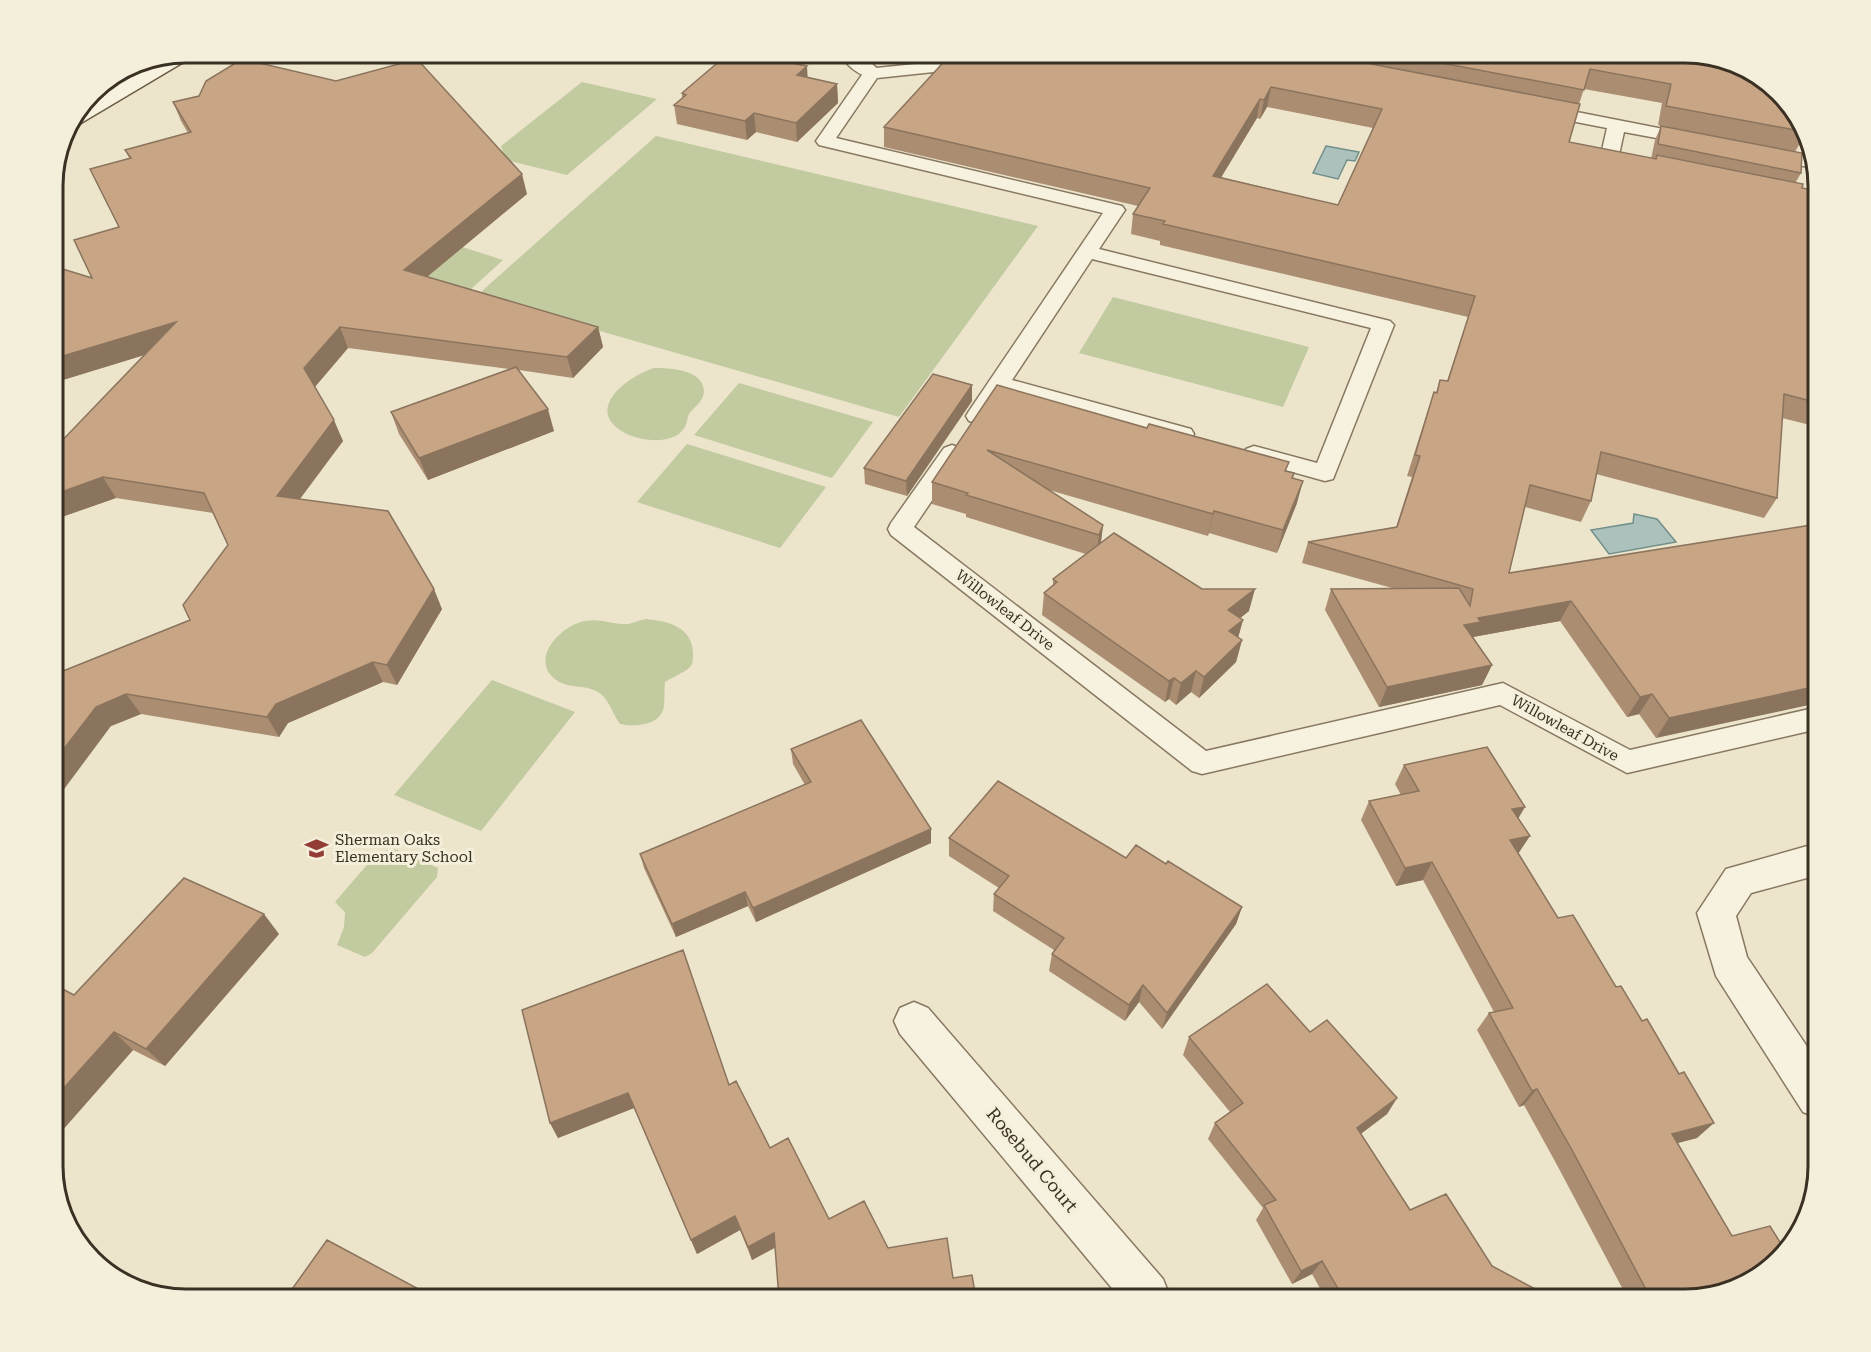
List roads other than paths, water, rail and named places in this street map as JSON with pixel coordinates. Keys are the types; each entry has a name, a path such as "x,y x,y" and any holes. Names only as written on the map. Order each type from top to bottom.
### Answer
{"street":[{"path":"861,63 872,73"},
{"path":"103,95 162,65"},
{"path":"1808,862 1739,880 1716,913 1730,964 1808,1083"},
{"name":"Rosebud Court","path":"914,1020 1140,1289"}],"lane":[{"path":"872,73 977,63"},
{"name":"Willowleaf Drive","path":"872,73 825,141 1115,210 900,529 1202,764 1503,694 1627,762 1808,720"},
{"path":"1524,107 1709,143"},
{"path":"1617,125 1609,159 1656,168"},
{"path":"1744,150 1806,162"},
{"path":"1087,252 1383,324 1325,473 1235,448"},
{"path":"999,383 1201,439"}],"water":[{"path":"1326,146 1359,152 1355,161 1347,160 1338,179 1313,173"},
{"path":"1634,514 1657,519 1676,542 1609,554 1591,530 1633,523"}],"place":[{"name":"Sherman Oaks Elementary School","path":"317,849"}]}
